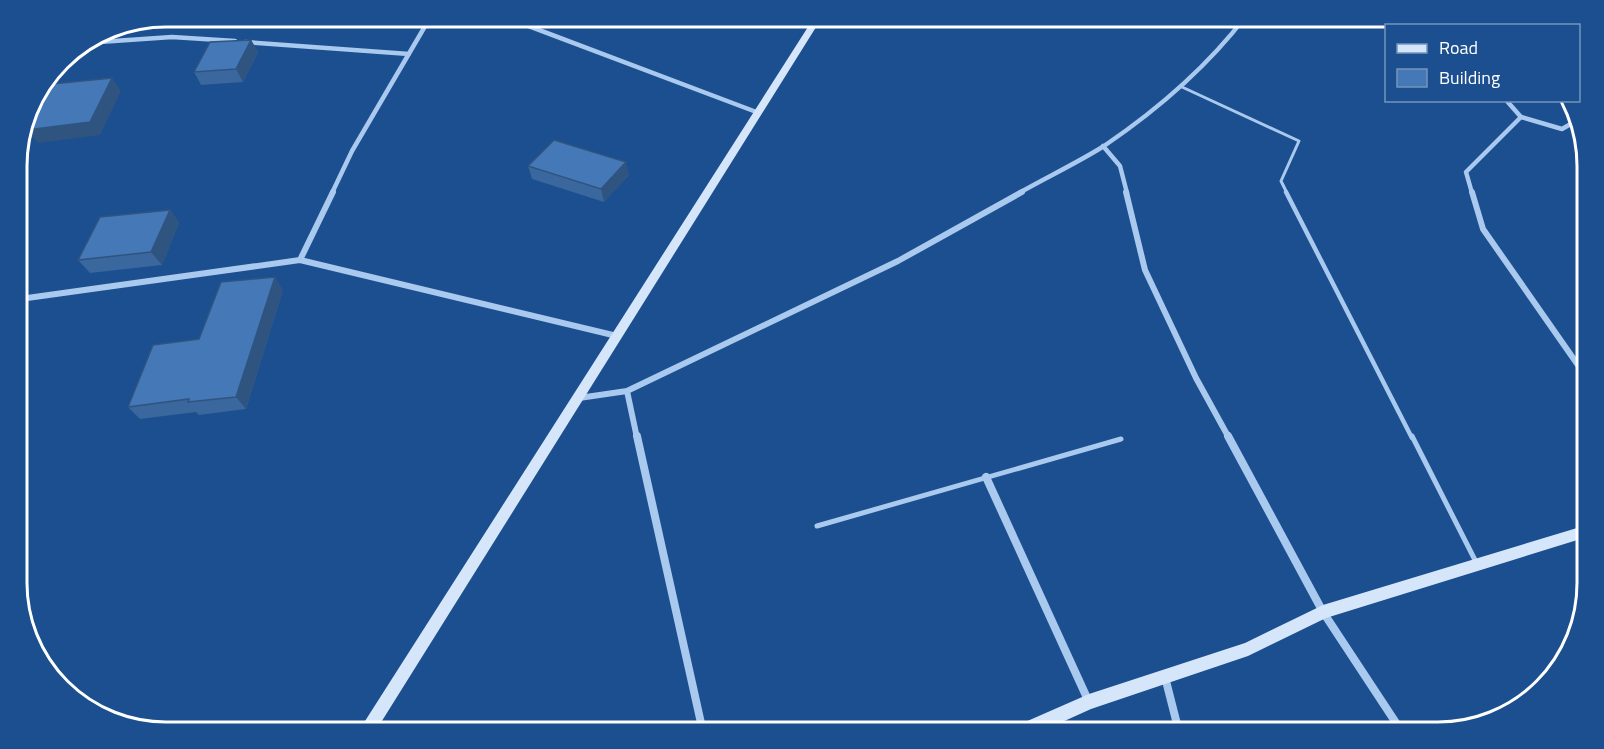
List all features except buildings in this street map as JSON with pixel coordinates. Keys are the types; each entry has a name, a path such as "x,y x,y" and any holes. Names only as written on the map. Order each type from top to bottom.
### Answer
{"street":[{"path":"300,260 352,151 425,27"},
{"path":"531,27 759,112"},
{"path":"372,722 619,336 812,27"},
{"path":"579,398 627,391 898,261 1103,146 1182,87 1238,27"},
{"path":"105,42 172,37 409,54"},
{"path":"1508,102 1521,117 1562,129 1570,124"},
{"path":"1521,117 1466,172 1483,229 1577,364"},
{"path":"1103,146 1120,166 1145,270 1196,378 1323,612 1395,722"},
{"path":"27,302 300,260 619,336"},
{"path":"627,391 701,722"},
{"path":"986,477 1089,702"},
{"path":"1044,722 1089,702 1248,649 1323,612 1577,534"},
{"path":"1165,677 1176,722"}],"lane":[{"path":"1182,87 1299,141 1281,180 1477,565"},
{"path":"817,526 1121,439"}]}
